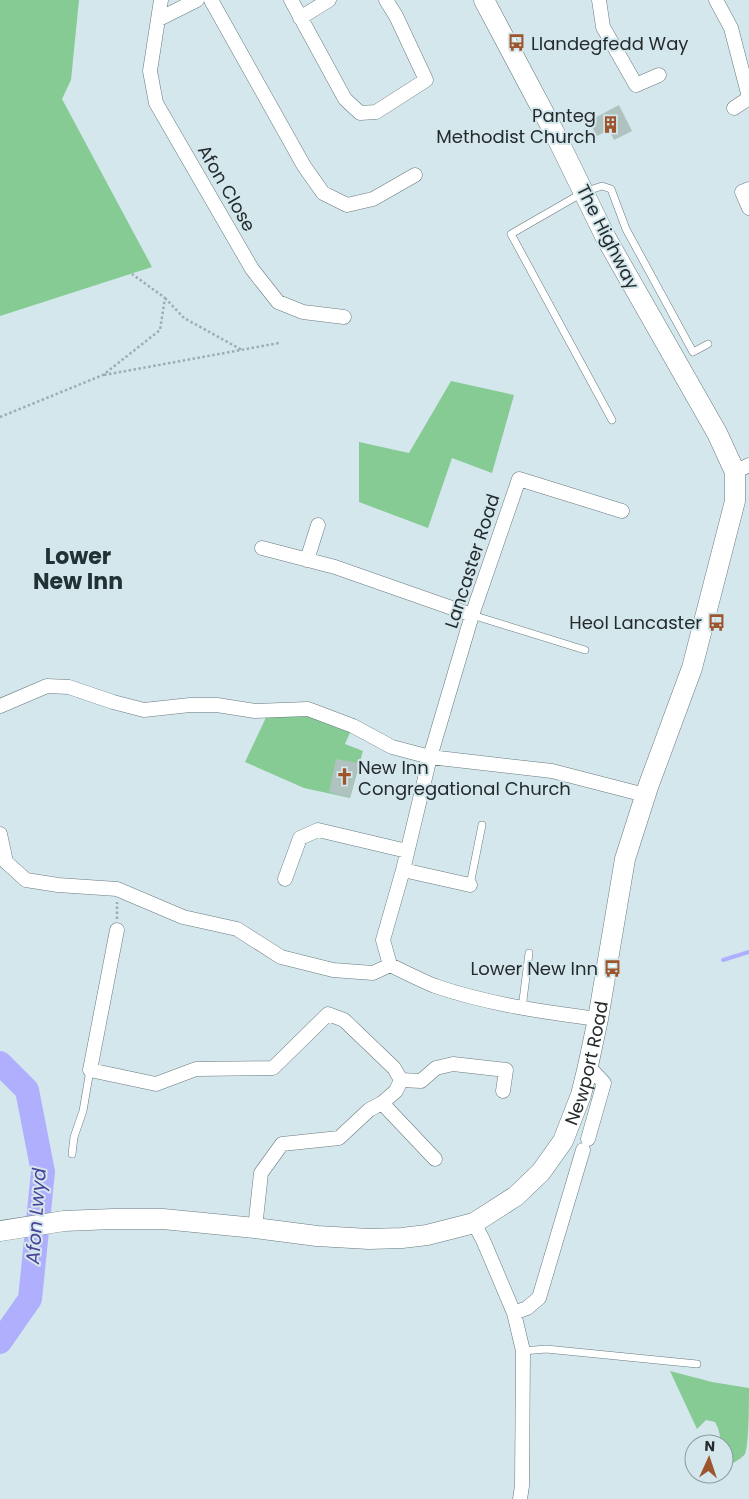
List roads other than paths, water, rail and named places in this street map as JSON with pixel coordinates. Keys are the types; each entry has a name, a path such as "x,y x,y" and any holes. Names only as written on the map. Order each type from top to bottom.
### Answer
{"street":[{"name":"Afon Close","path":"161,0 150,71 156,103 252,269 278,302 303,312 344,318"},
{"path":"159,19 197,0"},
{"path":"211,0 304,166 323,193 347,205 373,199 415,175"},
{"path":"291,0 345,99 360,112 376,112 426,80 396,16 386,0"},
{"path":"300,18 329,0"},
{"path":"599,0 603,27 636,85 658,75"},
{"path":"716,0 731,28 749,98 734,108"},
{"name":"The Highway","path":"487,1 606,238 716,433 742,468"},
{"path":"749,189 742,192 749,208"},
{"name":"Newport Road","path":"0,1231 64,1222 113,1219 163,1219 317,1236 368,1239 402,1238 427,1235 474,1223 516,1196 541,1172 563,1140 581,1096 598,1019 625,859 645,795 692,668 742,468"},
{"name":"Lancaster Road","path":"390,965 383,940 430,757 472,615 519,479 622,511"},
{"path":"307,560 318,525"},
{"path":"262,548 335,568 472,615"},
{"path":"0,706 47,686 68,687 144,710 199,705 217,705 255,711 308,709 353,726 392,747 430,757 552,771 645,795"},
{"path":"285,879 300,838 318,830 407,851"},
{"path":"0,834 6,862 26,880 58,885 117,889 183,917 237,929 281,957 333,970 374,973 390,965 435,986 505,1005 598,1019"},
{"path":"402,870 470,885"},
{"path":"117,930 90,1070 156,1084 196,1069 273,1068 328,1014 344,1020 394,1068 401,1080"},
{"path":"401,1080 421,1081 436,1068 453,1064 506,1070 503,1091"},
{"path":"514,1313 527,1308 539,1298 586,1145 604,1082 588,1066"},
{"path":"255,1228 261,1173 282,1144 339,1138 369,1110 382,1103 396,1091 401,1080"},
{"path":"382,1103 435,1160"},
{"path":"474,1223 514,1313 523,1351 522,1486 520,1499"}],"lane":[{"path":"612,420 511,234 584,192 602,186 611,189 626,229 693,352 708,344"},
{"path":"472,615 585,650"},
{"path":"470,885 482,825"},
{"path":"522,1008 530,953"},
{"path":"72,1154 74,1137 83,1111 90,1070"},
{"path":"523,1351 546,1349 697,1364"}],"waterway":[{"path":"723,960 749,952"},
{"name":"Afon Lwyd","path":"0,1063 27,1090 43,1172 30,1299 0,1342"}],"place":[{"name":"Llandegfedd Way","path":"517,43"},
{"name":"Panteg Methodist Church","path":"610,125"},
{"name":"Heol Lancaster","path":"716,622"},
{"name":"New Inn Congregational Church","path":"344,777"},
{"name":"Lower New Inn","path":"612,968"}],"district":[{"name":"Lower New Inn","path":"78,568"}]}
